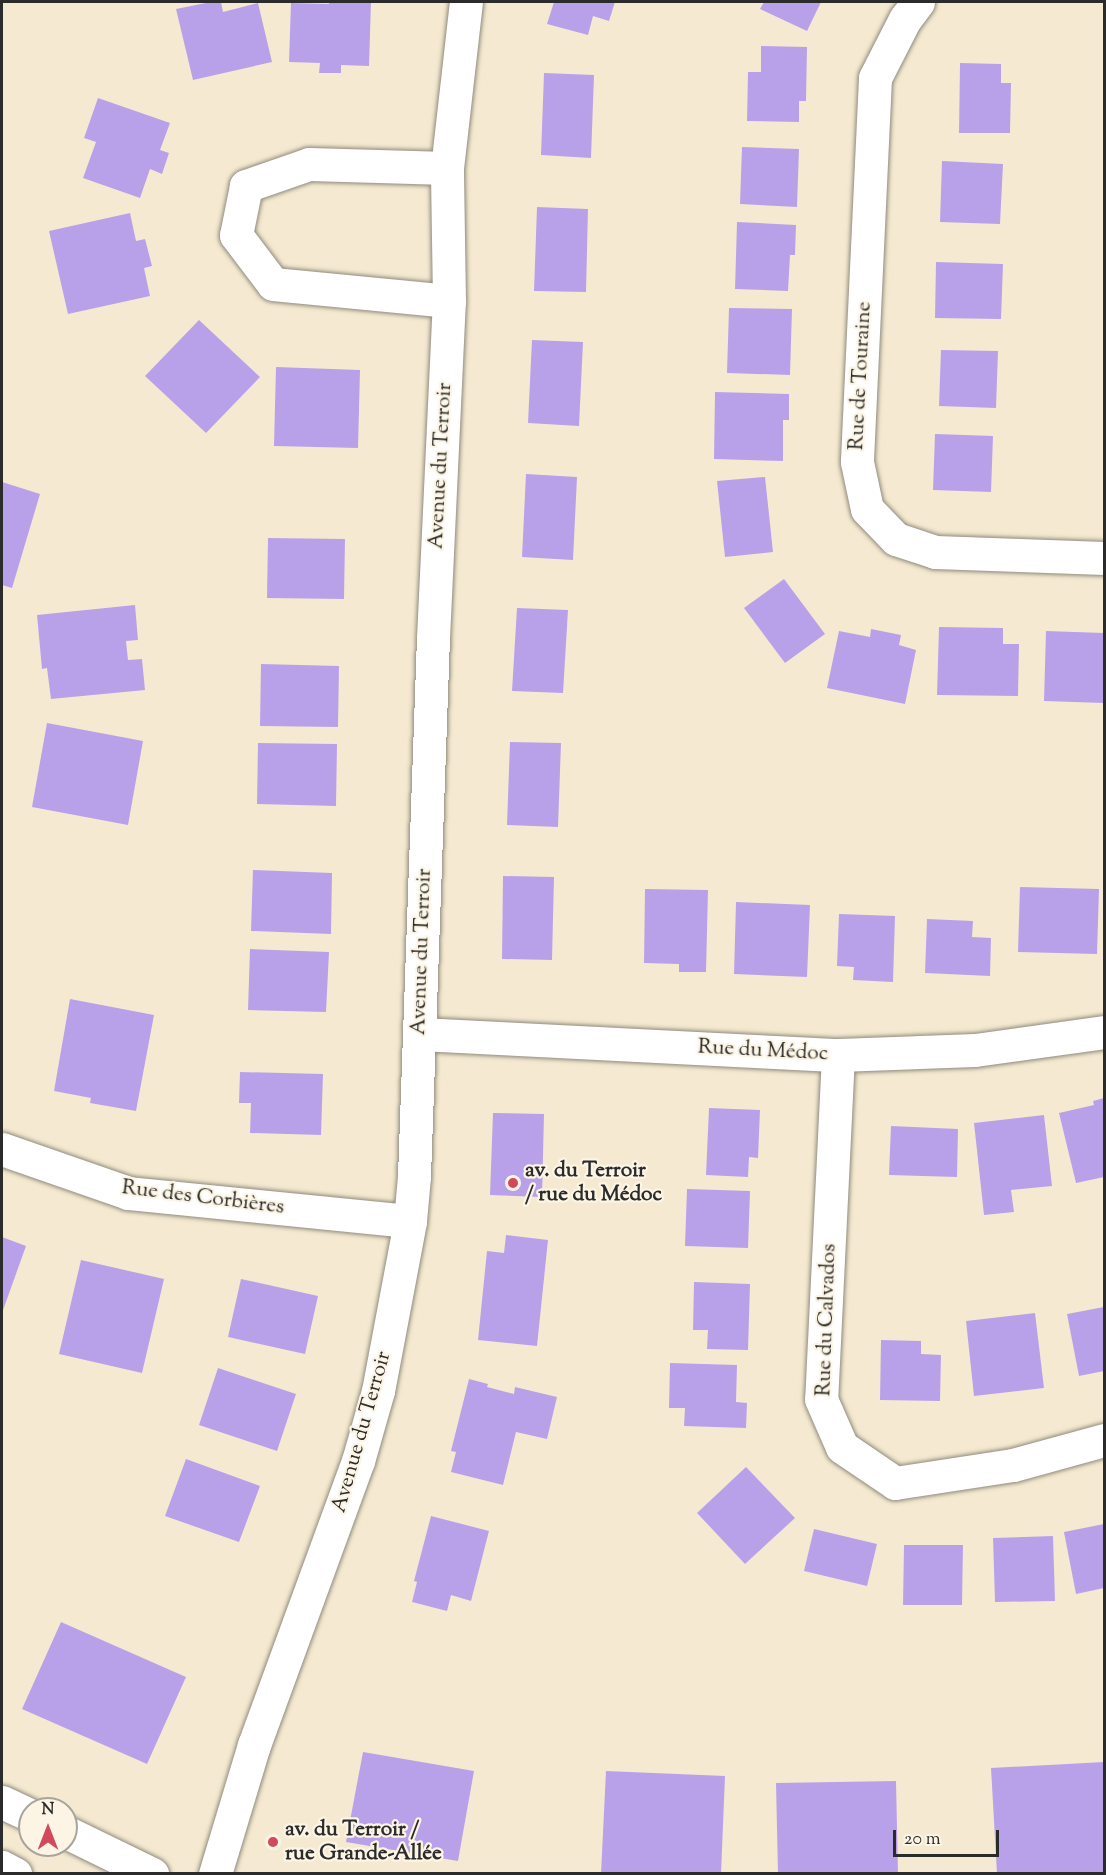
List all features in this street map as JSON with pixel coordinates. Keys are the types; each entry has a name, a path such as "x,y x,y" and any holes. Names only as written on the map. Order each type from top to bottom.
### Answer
{"street":[{"name":"Avenue du Terroir","path":"215,1874 254,1744 358,1461 378,1391 410,1221 414,1176 433,638 449,301 447,168 466,2"},
{"name":"Rue de Touraine","path":"918,2 905,19 875,78 857,462 867,509 896,539 935,552 1104,558"},
{"path":"447,168 309,164 246,186 236,235 273,284 449,301"},
{"name":"Rue du Médoc","path":"420,1034 838,1054 975,1050 1104,1032"},
{"name":"Rue du Calvados","path":"838,1054 821,1399 842,1447 896,1483 1013,1465 1104,1440"},
{"name":"Rue des Corbières","path":"2,1149 128,1193 410,1221"},
{"path":"2,1802 18,1809"},
{"path":"78,1838 152,1874"},
{"path":"2,1867 15,1874"}],"building":[{"path":"221,2 223,12 258,3 272,62 193,80 176,9"},
{"path":"329,2 371,2 369,66 341,65 341,73 319,73 320,63 289,62 291,3 329,4"},
{"path":"554,2 615,2 609,21 593,16 588,35 547,24"},
{"path":"764,2 821,2 807,31 760,9"},
{"path":"761,46 807,47 806,101 799,101 799,122 747,121 748,72 761,72"},
{"path":"960,63 1001,64 1001,83 1011,83 1010,133 959,133"},
{"path":"544,73 594,75 591,158 541,155"},
{"path":"98,98 170,123 160,150 169,153 162,174 150,169 140,198 83,178 96,142 84,138"},
{"path":"742,147 799,149 797,207 740,204"},
{"path":"942,161 1003,164 1000,224 940,222"},
{"path":"537,207 588,209 586,292 534,291"},
{"path":"130,213 136,241 145,239 152,266 144,268 150,296 68,314 49,231"},
{"path":"737,222 796,225 795,255 790,255 788,291 735,289"},
{"path":"936,262 1003,264 1001,319 935,318"},
{"path":"729,308 792,309 790,375 727,373"},
{"path":"199,320 260,377 206,433 145,376"},
{"path":"532,340 583,342 579,426 528,423"},
{"path":"941,350 998,351 996,408 939,406"},
{"path":"276,367 360,370 358,448 274,446"},
{"path":"715,392 789,394 789,420 783,420 783,461 714,459"},
{"path":"935,434 993,436 991,492 933,490"},
{"path":"526,474 577,477 573,560 522,557"},
{"path":"765,477 773,552 725,557 717,481"},
{"path":"2,482 40,494 12,588 2,585"},
{"path":"268,538 345,539 344,599 267,598"},
{"path":"784,579 825,634 785,663 744,608"},
{"path":"135,605 138,640 126,641 128,660 142,659 145,690 51,699 47,668 42,669 37,615"},
{"path":"517,608 568,610 563,693 512,691"},
{"path":"939,627 1003,628 1003,644 1019,644 1018,696 937,695"},
{"path":"871,629 901,635 899,645 916,650 905,704 827,688 839,631 870,637"},
{"path":"1046,631 1104,633 1104,703 1044,701"},
{"path":"261,664 339,666 338,727 260,726"},
{"path":"47,723 143,741 128,825 32,807"},
{"path":"510,742 561,743 558,827 507,825"},
{"path":"258,743 337,744 336,806 257,804"},
{"path":"253,870 332,873 331,934 251,931"},
{"path":"503,876 554,877 552,960 502,959"},
{"path":"1020,887 1099,889 1097,954 1018,952"},
{"path":"645,889 708,890 706,972 679,972 679,964 644,963"},
{"path":"736,902 810,905 807,977 734,974"},
{"path":"839,914 895,916 893,982 853,980 854,967 837,966"},
{"path":"927,919 973,921 972,937 991,938 990,976 925,973"},
{"path":"250,949 329,952 326,1012 248,1010"},
{"path":"70,999 154,1015 136,1111 90,1103 91,1098 54,1091"},
{"path":"240,1072 323,1074 321,1135 250,1133 251,1103 239,1103"},
{"path":"1104,1098 1104,1177 1076,1183 1059,1113 1094,1105 1093,1101"},
{"path":"709,1108 760,1110 758,1158 749,1157 748,1177 706,1175"},
{"path":"493,1113 544,1114 542,1197 490,1195"},
{"path":"1044,1115 1052,1186 1011,1190 1014,1212 984,1215 974,1123"},
{"path":"891,1126 958,1129 957,1177 889,1175"},
{"path":"687,1189 750,1191 748,1248 685,1246"},
{"path":"506,1235 548,1240 537,1346 478,1340 487,1251 504,1253"},
{"path":"2,1237 26,1246 2,1313"},
{"path":"81,1260 164,1279 142,1373 59,1354"},
{"path":"241,1279 318,1296 305,1354 228,1337"},
{"path":"694,1282 750,1284 748,1350 707,1349 708,1330 693,1330"},
{"path":"1104,1307 1104,1371 1079,1376 1067,1314"},
{"path":"1035,1313 1044,1388 974,1396 966,1321"},
{"path":"881,1340 921,1341 921,1354 941,1355 940,1401 880,1400"},
{"path":"670,1363 737,1365 736,1402 747,1403 746,1428 684,1426 685,1408 669,1408"},
{"path":"218,1368 296,1394 277,1451 199,1425"},
{"path":"469,1379 488,1384 487,1387 514,1394 515,1387 557,1397 547,1439 516,1432 503,1485 451,1472 456,1452 451,1451"},
{"path":"186,1459 260,1486 239,1542 165,1516"},
{"path":"746,1467 795,1518 745,1564 697,1513"},
{"path":"431,1516 489,1531 471,1601 451,1595 447,1611 412,1602 417,1582 414,1581"},
{"path":"1104,1524 1104,1588 1076,1594 1064,1532"},
{"path":"814,1529 877,1544 867,1586 804,1571"},
{"path":"1053,1536 1055,1601 995,1602 993,1538"},
{"path":"904,1545 963,1545 962,1605 903,1605"},
{"path":"61,1622 186,1677 147,1764 22,1709"},
{"path":"363,1752 474,1771 458,1861 346,1842"},
{"path":"1104,1762 1104,1874 997,1874 991,1768"},
{"path":"606,1771 725,1776 721,1874 601,1874"},
{"path":"896,1781 898,1874 778,1874 776,1783"}],"place":[{"name":"av. du Terroir / rue du Médoc","path":"513,1183"},
{"name":"av. du Terroir / rue Grande-Allée","path":"273,1842"}]}
